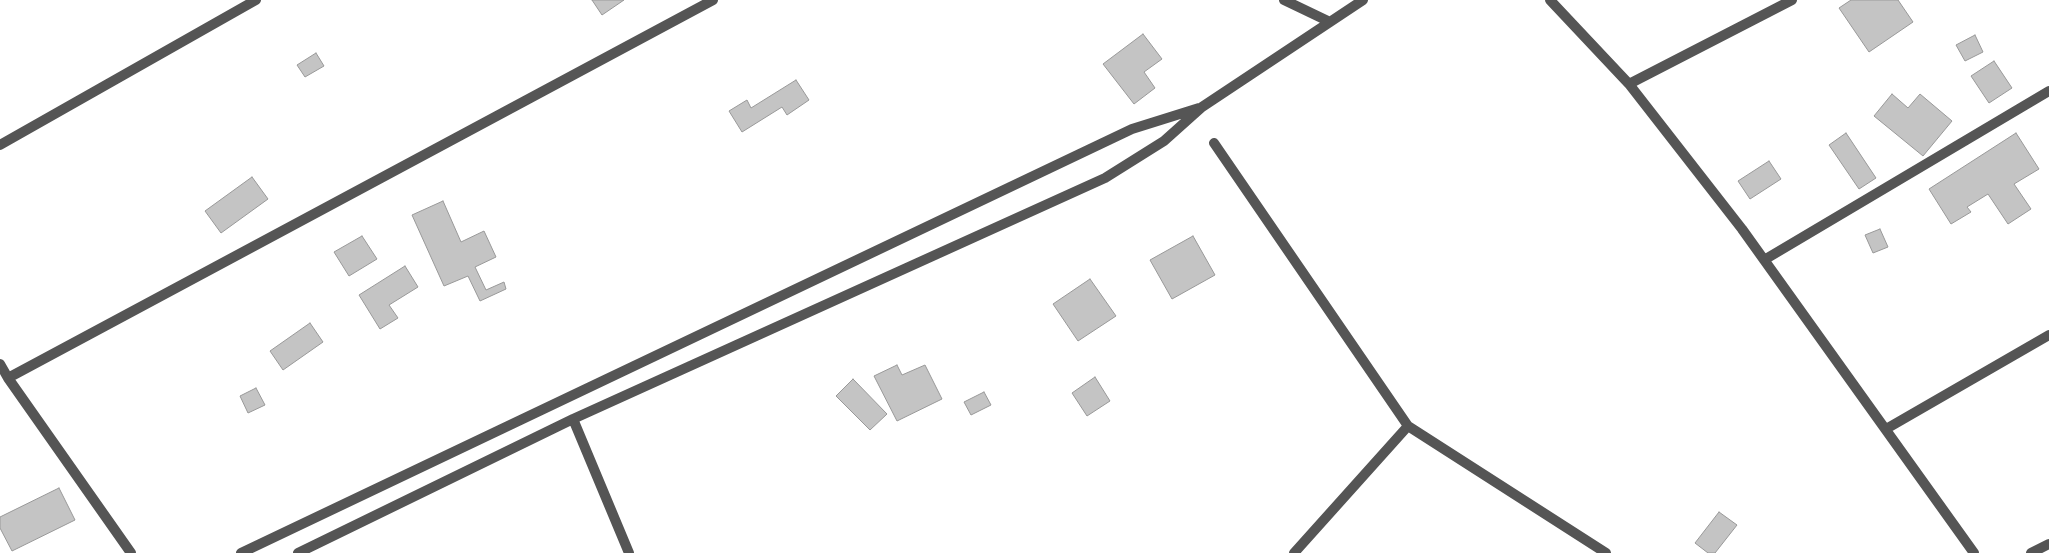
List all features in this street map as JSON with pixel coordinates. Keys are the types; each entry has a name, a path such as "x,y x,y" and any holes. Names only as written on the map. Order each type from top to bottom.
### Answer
{"street":[{"path":"0,145 256,0"},
{"path":"8,378 713,0"},
{"path":"1284,0 1330,22"},
{"path":"298,553 573,419 1105,178 1164,141 1202,107 1363,0"},
{"path":"1550,0 1629,84 1764,260 1974,553"},
{"path":"1629,84 1792,0"},
{"path":"1764,260 2049,91"},
{"path":"241,553 1132,129 1202,107"},
{"path":"1214,142 1408,426 1606,553"},
{"path":"1886,430 2049,335"},
{"path":"0,364 131,553"},
{"path":"573,419 629,553"},
{"path":"1294,553 1408,426"},
{"path":"2031,553 2049,544"}],"building":[{"path":"592,0 624,0 602,15"},
{"path":"1851,0 1898,0 1913,22 1869,52 1839,8"},
{"path":"1143,34 1162,59 1144,72 1155,88 1134,104 1103,64"},
{"path":"1975,35 1983,52 1965,61 1956,45"},
{"path":"316,53 324,66 305,77 297,65"},
{"path":"1994,61 2012,88 1989,103 1971,76"},
{"path":"796,80 809,100 787,115 782,107 742,132 729,111 747,100 751,108"},
{"path":"1892,94 1908,108 1920,94 1952,121 1923,156 1874,116"},
{"path":"1846,133 1876,178 1859,189 1829,145"},
{"path":"2016,133 2039,169 2014,184 2031,209 2008,224 1988,194 1967,207 1971,212 1951,224 1929,189"},
{"path":"1769,161 1781,179 1750,199 1738,181"},
{"path":"252,177 268,199 221,233 205,211"},
{"path":"443,201 461,242 484,231 496,257 475,267 486,290 504,282 506,289 480,301 468,276 444,286 412,215"},
{"path":"1880,229 1888,247 1873,253 1865,235"},
{"path":"362,236 377,259 349,276 334,252"},
{"path":"1193,236 1215,275 1172,299 1150,260"},
{"path":"405,266 418,287 389,305 398,318 380,329 359,295"},
{"path":"1090,279 1116,316 1078,341 1053,304"},
{"path":"310,323 323,342 283,370 270,351"},
{"path":"897,365 902,375 925,365 942,399 897,421 874,376"},
{"path":"1095,377 1110,401 1087,416 1072,393"},
{"path":"853,379 887,414 870,430 836,396"},
{"path":"256,388 265,405 248,413 240,396"},
{"path":"984,392 991,405 971,415 964,402"},
{"path":"59,488 75,520 12,551 0,528 0,517"},
{"path":"1719,512 1737,525 1715,553 1708,553 1695,543"}]}
